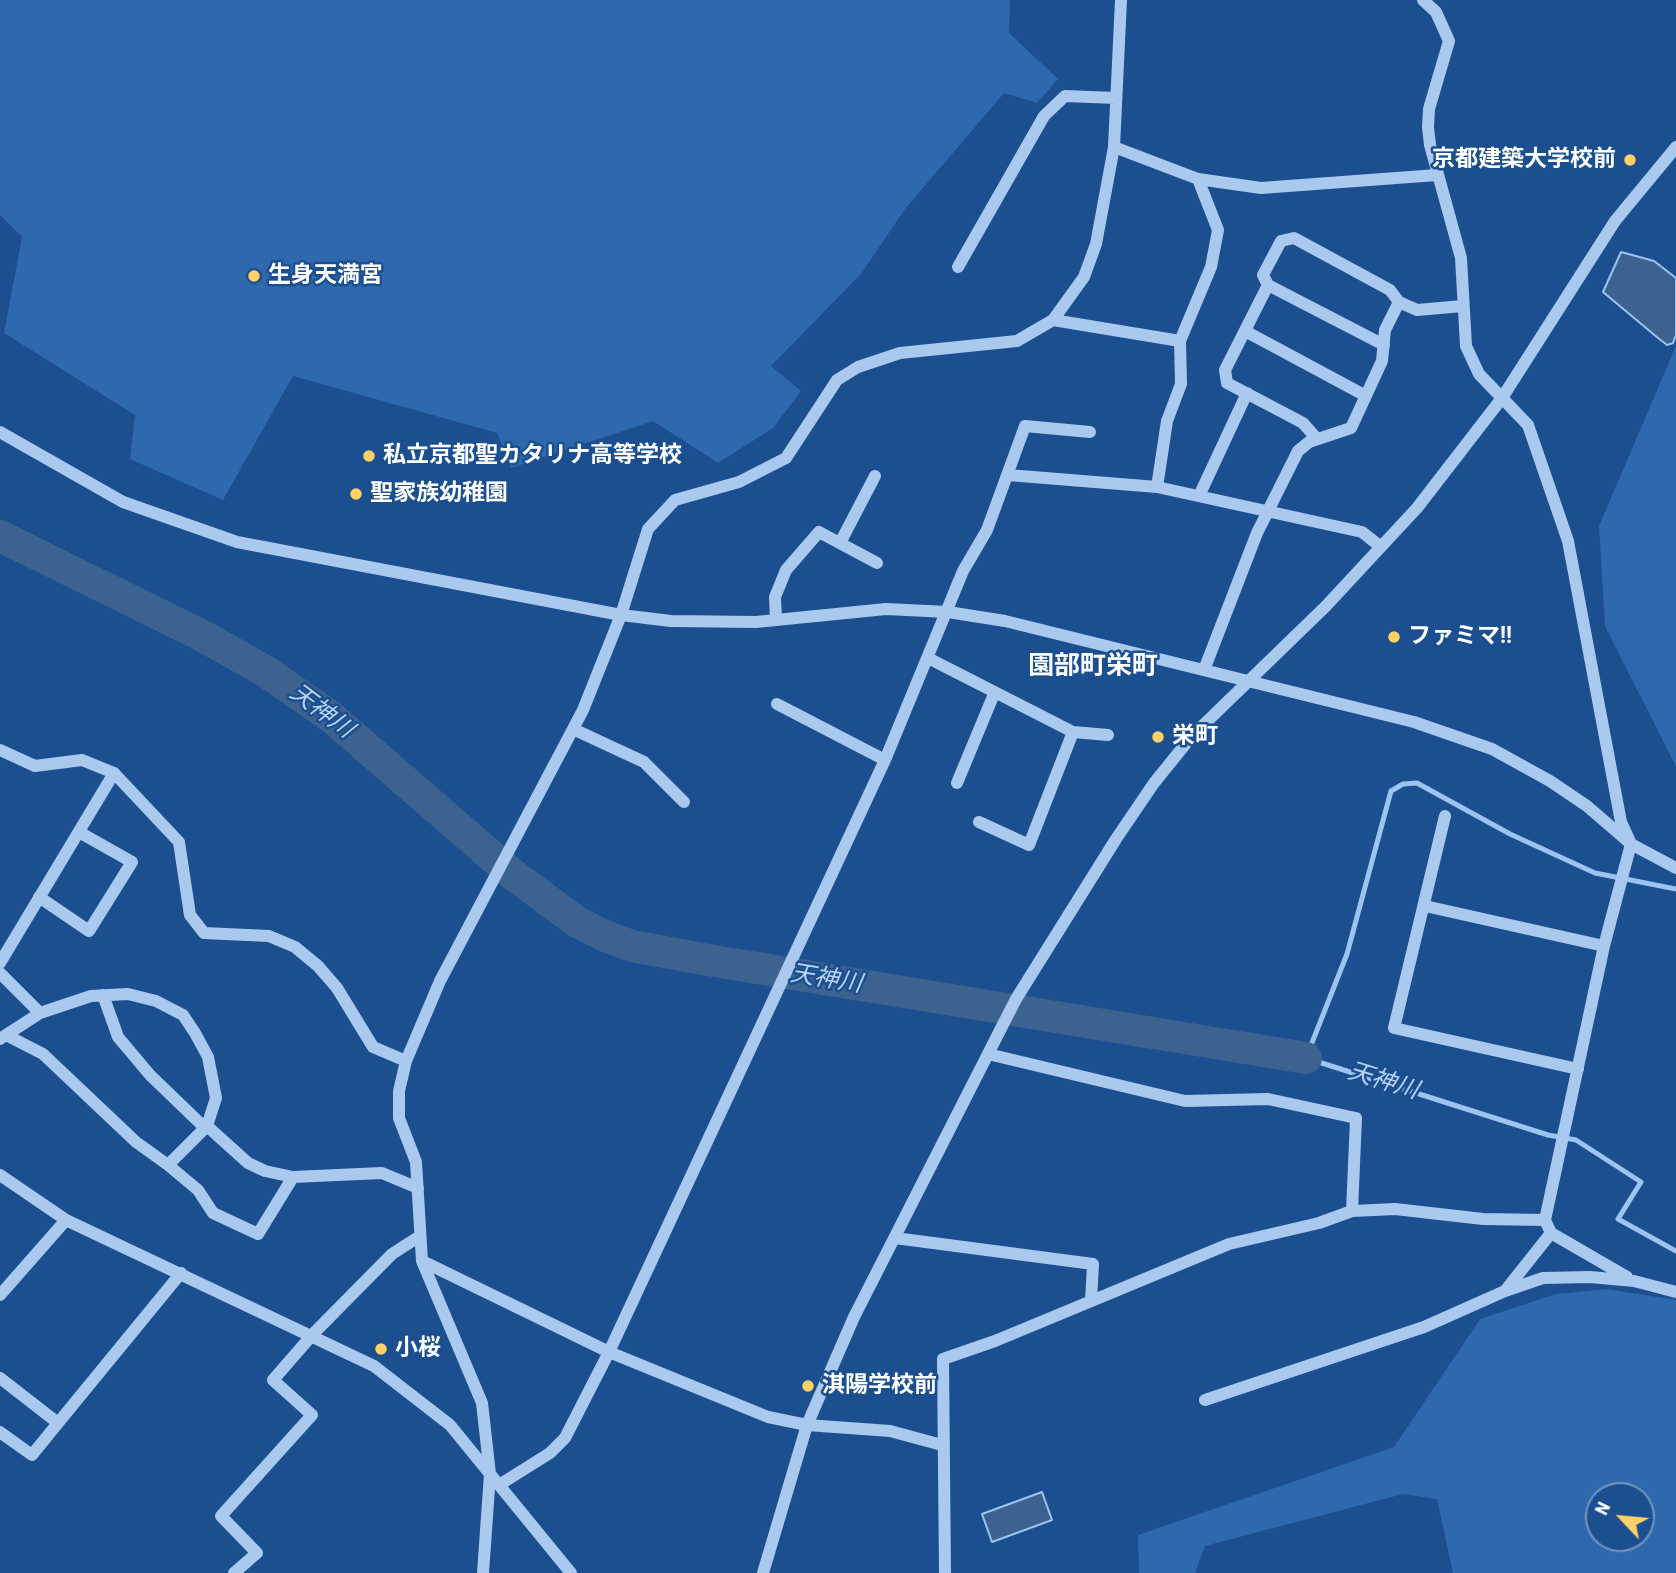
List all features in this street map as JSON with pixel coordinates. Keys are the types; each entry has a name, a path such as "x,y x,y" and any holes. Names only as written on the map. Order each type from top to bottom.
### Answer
{"street":[{"path":"483,1573 490,1474 482,1403 422,1261 416,1162 399,1118 399,1091 406,1061 440,981 573,729 621,615 648,529 675,500 739,482 786,458 837,380 858,367 900,353 1017,341 1053,320 1084,277 1096,244 1114,147 1121,0"},
{"path":"1423,0 1436,12 1449,41 1429,109 1430,145 1461,258 1463,306 1470,360 1528,425 1568,541 1621,822 1631,844 1604,946 1545,1220 1551,1233 1634,1281"},
{"path":"958,267 1044,116 1065,96 1116,98"},
{"path":"1114,147 1198,179 1261,188 1437,175"},
{"path":"763,1573 807,1425 855,1317 1016,999 1154,783 1192,736 1326,606 1417,508 1502,398 1615,221 1676,148"},
{"path":"1157,487 1167,421 1181,384 1180,341 1211,267 1218,230 1198,179"},
{"path":"1384,345 1268,285 1262,275 1281,241 1294,238 1390,290 1399,302 1417,310 1463,306"},
{"path":"1268,285 1225,370 1227,383 1303,423 1317,439"},
{"path":"1204,670 1269,510 1297,451 1317,439 1351,428 1382,361 1385,330 1399,302"},
{"path":"1053,320 1180,341"},
{"path":"1245,331 1366,396"},
{"path":"1199,496 1247,393"},
{"path":"499,1485 550,1452 565,1438 609,1352 885,760 964,571 988,530 1025,426 1090,432"},
{"path":"0,432 123,502 201,532 237,542 621,615 716,623 776,620 886,608 948,612 1005,621 1414,722 1492,749 1550,781 1587,806 1631,844 1676,868"},
{"path":"1008,475 1157,487 1362,532 1381,547"},
{"path":"840,543 876,476"},
{"path":"776,620 775,597 786,570 819,532 877,563"},
{"path":"928,658 1073,732 1108,735"},
{"path":"957,783 994,694"},
{"path":"776,704 885,760"},
{"path":"573,729 643,762 684,802"},
{"path":"979,822 1029,845 1073,732"},
{"path":"0,750 35,766 82,760 114,773 179,842 190,915 204,933 269,936 295,947 318,966 337,988 373,1047 406,1061"},
{"path":"0,963 114,773"},
{"path":"1445,816 1394,1028 1578,1069"},
{"path":"38,897 89,931 132,862 79,832"},
{"path":"1425,906 1604,946"},
{"path":"0,973 40,1013"},
{"path":"103,995 118,1037 150,1075 248,1163 265,1171 293,1177 382,1173 418,1188"},
{"path":"3,1037 40,1013 91,996 137,996 156,1001 183,1015 208,1057 216,1098 206,1127 168,1165"},
{"path":"3,1037 43,1054 136,1142 198,1190 213,1213 258,1234 293,1177"},
{"path":"988,1054 1185,1101 1268,1099 1356,1118 1352,1211"},
{"path":"0,1175 66,1220 313,1334 374,1366 450,1425 571,1573"},
{"path":"946,1573 942,1445 946,1416 943,1359 1229,1244 1319,1223 1352,1211 1395,1209 1483,1219 1545,1220"},
{"path":"0,1293 66,1220"},
{"path":"1505,1291 1551,1233"},
{"path":"234,1573 257,1553 221,1516 312,1415 273,1380 313,1334 392,1254 420,1236"},
{"path":"895,1238 1093,1264 1091,1301"},
{"path":"422,1261 609,1352 768,1417 807,1425 890,1431 942,1445"},
{"path":"0,1432 32,1455 181,1273"},
{"path":"1205,1401 1424,1327 1505,1291 1544,1278 1590,1277 1634,1281 1676,1292"},
{"path":"0,1378 58,1423"}],"shaded area":[{"path":"0,0 1010,0 1009,33 1058,79 1037,103 1004,93 905,209 861,274 771,366 801,391 773,428 718,463 653,421 511,468 497,433 293,376 223,500 130,459 135,415 4,333 22,237 0,215"},
{"path":"1621,252 1654,261 1676,278 1676,335 1673,343 1667,345 1603,292"},
{"path":"1676,346 1676,767 1605,626 1599,526"},
{"path":"1607,1289 1676,1300 1676,1573 1453,1573 1437,1499 1403,1494 1205,1546 1195,1573 1139,1573 1138,1535 1394,1447 1480,1319 1556,1294"},
{"path":"1042,1492 1052,1520 992,1542 982,1514"}],"waterway":[{"name":"天神川","path":"0,536 201,635 265,671 330,716 511,873 577,922 605,936 632,946 708,960 1306,1058"},
{"path":"1676,889 1595,873 1510,834 1417,783 1403,784 1391,791 1347,954 1306,1058 1548,1135 1576,1140 1641,1182 1618,1219 1676,1251"}],"place":[{"name":"京都建築大学校前","path":"1630,160"},
{"name":"生身天満宮","path":"254,276"},
{"name":"私立京都聖カタリナ高等学校","path":"369,456"},
{"name":"聖家族幼稚園","path":"356,494"},
{"name":"ファミマ!!","path":"1394,637"},
{"name":"栄町","path":"1158,737"},
{"name":"小桜","path":"381,1349"},
{"name":"淇陽学校前","path":"808,1386"}],"district":[{"name":"園部町栄町","path":"1093,667"}]}
